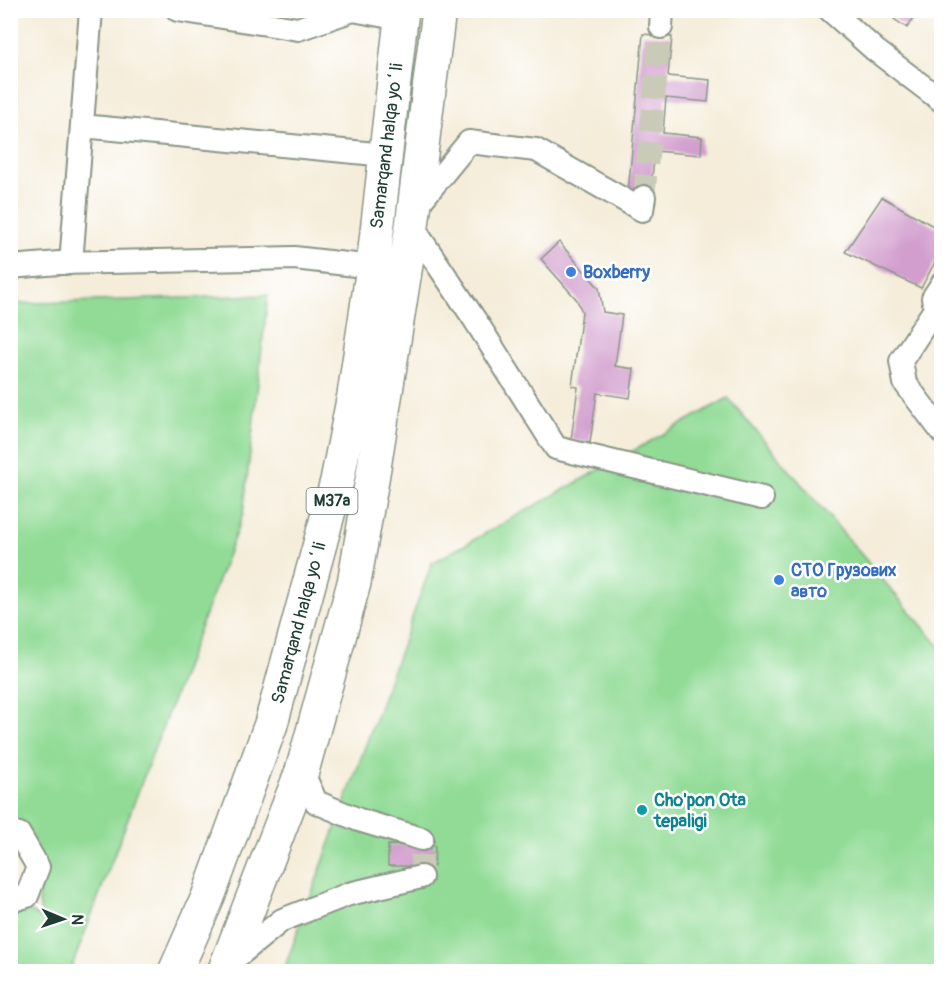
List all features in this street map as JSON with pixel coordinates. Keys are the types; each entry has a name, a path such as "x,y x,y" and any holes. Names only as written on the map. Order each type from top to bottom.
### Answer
{"highway":[{"name":"Samarqand halqa yoʻli","path":"226,968 302,771 354,583 413,218 439,10"},
{"name":"Samarqand halqa yoʻli","path":"175,972 208,897 271,724 337,481 354,395 373,267 402,15"}],"street":[{"path":"71,263 91,10"},
{"path":"178,10 298,29 353,10 402,15"},
{"path":"830,10 875,50 942,101"},
{"path":"82,126 386,155"},
{"path":"644,197 642,210 536,150 469,142 413,218 556,448 762,498"},
{"path":"10,267 71,263 294,258 373,267"},
{"path":"942,284 933,298 938,311 901,361 905,382 942,432"},
{"path":"302,771 316,802 359,820 422,839"},
{"path":"10,832 19,834 38,867 27,896 10,901"},
{"path":"226,968 282,920 349,894 421,877"}],"green space":[{"path":"268,295 243,514 84,935 70,971 11,971 11,899 42,919 30,850 11,841 10,304"},
{"name":"Cho'pon Ota tepaligi","path":"728,398 941,648 941,971 283,972 432,563"}],"building":[{"path":"900,10 919,10 907,28 894,19"},
{"path":"643,34 672,37 668,76 710,80 708,102 666,98 663,133 702,137 701,155 655,151 650,195 628,193"},
{"path":"882,197 942,231 942,249 921,288 845,252"},
{"path":"559,242 599,288 603,312 622,315 615,366 634,369 630,398 597,393 590,443 571,440 578,387 572,386 582,312 577,300 541,259"},
{"path":"388,845 435,846 434,866 388,866"}],"tunnel":[{"path":"644,197 661,27"},
{"path":"421,877 422,839"}],"place":[{"name":"Boxberry","path":"571,272"},
{"name":"СТО Грузових авто","path":"779,580"},
{"name":"Cho'pon Ota tepaligi","path":"642,810"}]}
